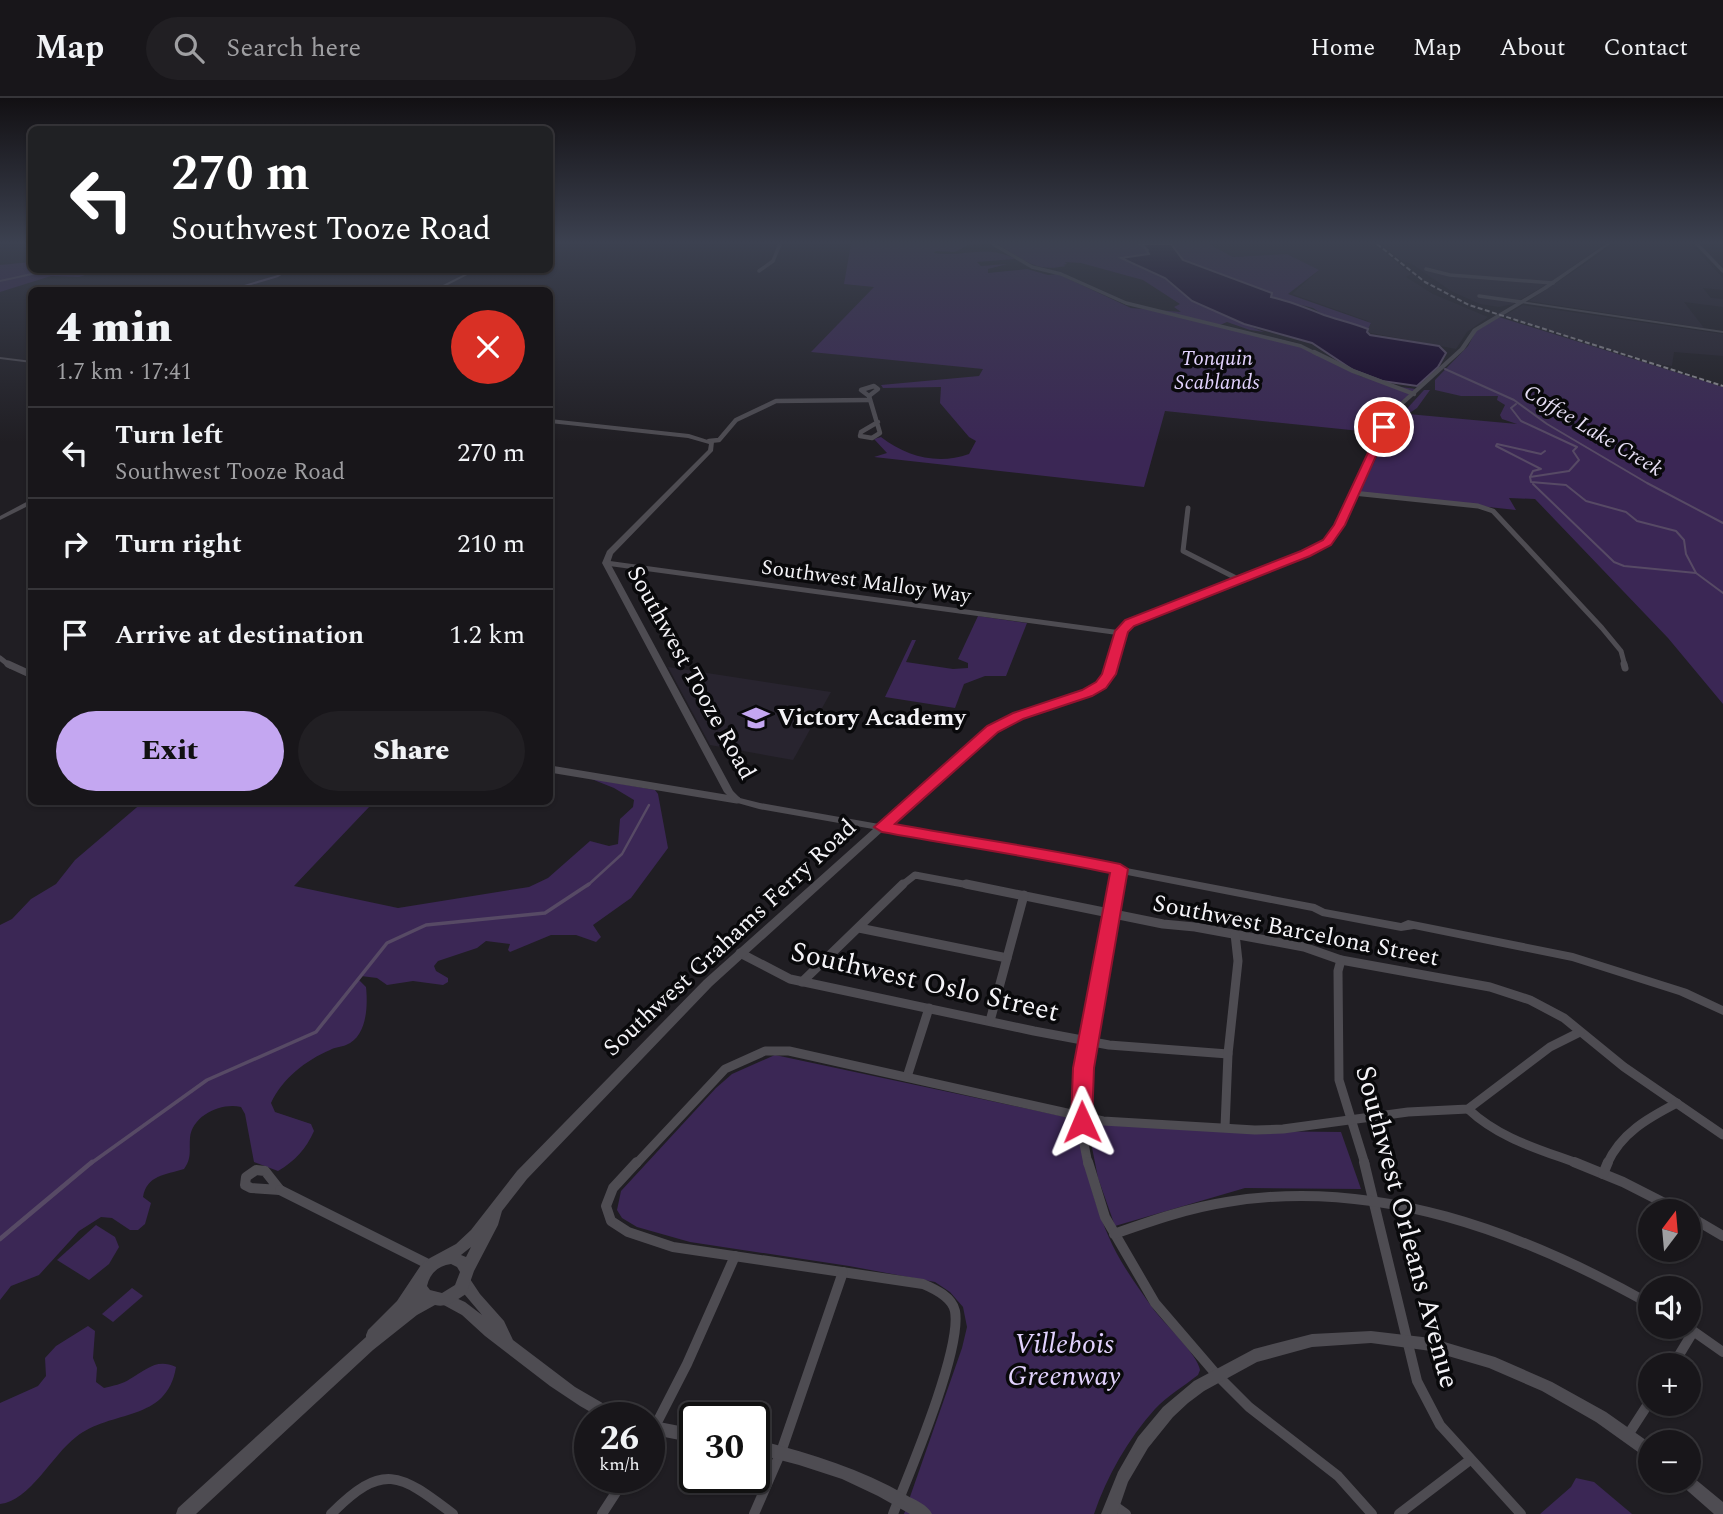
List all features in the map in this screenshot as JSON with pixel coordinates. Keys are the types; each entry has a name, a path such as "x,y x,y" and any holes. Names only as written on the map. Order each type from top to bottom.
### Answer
{"main road":[{"path":"1121,633 1126,625 1137,619 1327,542 1337,530 1389,419 1462,349 1471,332 1508,310"},
{"path":"553,421 689,436 709,441"},
{"name":"Southwest Tooze Road","path":"709,441 711,450 610,553 606,563 729,792 737,800 1021,852 1044,859 1120,869 1374,922 1412,926 1558,953 1672,991 1683,992 1723,1011"},
{"name":"Southwest Grahams Ferry Road","path":"445,1258 461,1248 495,1211 522,1175 676,1014 740,953 992,729 1018,716 1087,693 1101,685 1109,674 1121,633"},
{"name":"Southwest Tooze Road","path":"1672,991 1682,999 1723,1018"},
{"name":"Southwest Grahams Ferry Road","path":"466,1276 494,1221 495,1211"},
{"path":"184,1514 368,1345 412,1310 456,1294 466,1276 457,1259 445,1258 430,1265 408,1299 375,1333 368,1345"},
{"path":"420,1280 421,1291 439,1299"}],"street":[{"path":"1155,310 1301,346 1353,371 1414,394"},
{"path":"1575,310 1723,332"},
{"path":"0,358 28,362"},
{"path":"709,441 719,440 736,420 768,403 784,400 869,398 878,422 878,435 869,438 860,436 861,432 878,422"},
{"path":"1353,493 1478,506 1493,511 1602,628 1621,651 1625,668"},
{"path":"0,518 28,503"},
{"path":"1188,508 1182,549 1238,579"},
{"name":"Southwest Malloy Way","path":"606,563 1121,633"},
{"path":"0,658 10,666 28,673"},
{"path":"553,769 737,800"},
{"path":"1120,869 1082,1078 1081,1116 1093,1184 1114,1234 1156,1303 1216,1374 1249,1407 1338,1476 1372,1514"},
{"name":"Southwest Barcelona Street","path":"859,928 912,876 1024,895 1112,915 1304,947 1341,960 1506,991 1550,1009 1723,1135"},
{"path":"990,1021 1024,895"},
{"path":"802,982 859,928 1007,958"},
{"path":"1225,1127 1228,1054 1238,961 1235,934"},
{"name":"Southwest Oslo Street","path":"740,953 781,976 802,982 1089,1042 1228,1054"},
{"name":"Southwest Orleans Avenue","path":"1341,960 1338,971 1338,1072 1353,1120 1411,1364 1425,1401 1440,1425 1469,1460 1521,1514"},
{"path":"907,1077 929,1008"},
{"path":"892,1514 953,1345 955,1310 946,1297 935,1289 843,1272 673,1247 617,1227 607,1212 611,1192 717,1076 751,1056 775,1050 789,1051 1116,1122 1283,1129 1408,1112 1468,1109 1540,1054 1580,1032"},
{"path":"1603,1174 1618,1142 1649,1118 1677,1103"},
{"path":"1468,1109 1489,1129 1505,1137 1603,1174 1655,1199"},
{"path":"280,1189 430,1265"},
{"path":"1114,1234 1196,1207 1239,1200 1305,1196 1373,1201 1475,1224 1530,1243 1592,1271 1638,1297"},
{"path":"1701,1223 1723,1236"},
{"path":"665,1405 687,1364 735,1256"},
{"path":"754,1514 781,1452 843,1272"},
{"path":"466,1276 480,1306 503,1331 506,1341"},
{"path":"439,1299 461,1305 545,1376 586,1402"},
{"path":"1126,1514 1111,1509 1134,1456 1158,1423 1183,1398 1216,1374 1269,1351 1315,1338 1365,1336 1407,1340 1470,1355 1514,1371 1584,1406 1638,1443"},
{"path":"1701,1337 1723,1352"},
{"path":"1628,1435 1640,1416"},
{"path":"770,1450 835,1468 924,1514"},
{"path":"1399,1514 1469,1460"},
{"path":"331,1514 368,1482 387,1477 411,1482 453,1514"},
{"path":"603,1514 616,1493"},
{"path":"1701,1493 1723,1512"}],"shaded area":[{"path":"1213,310 1310,310 1368,329 1370,335 1439,346 1446,353 1438,367 1417,386 1382,381 1353,370 1312,343 1244,324"},
{"path":"1337,310 1471,310 1488,317 1467,332 1456,349 1366,332 1371,324"},
{"path":"1514,310 1558,310 1723,334 1723,356 1674,352 1672,366 1657,364 1504,316"},
{"path":"1588,310 1690,310 1704,328"},
{"name":"Victory Academy","path":"668,667 831,692 793,760 710,745"}],"green space":[{"name":"Tonquin Scablands","path":"852,310 1226,310 1244,324 1264,332 1227,322 1220,325 1299,344 1360,376 1393,386 1416,389 1395,410 1380,433 1165,411 1144,487 874,457 887,453 874,439 881,437 901,450 923,457 946,459 969,454 976,441 969,437 940,403 941,387 883,388 881,385 979,376 983,369 811,352"},
{"path":"1316,310 1334,310 1371,323 1368,329"},
{"path":"1499,317 1723,387 1723,704 1668,638 1535,499 1509,498 1516,510 1359,493 1393,424 1424,390 1430,390 1417,408 1408,414 1517,424 1502,419 1500,415 1505,405 1497,400 1498,396 1461,396 1435,390 1435,380 1468,346 1476,331"},
{"path":"978,616 1027,623 1006,676 985,676 964,684 955,708 885,697 912,640 916,640 906,662 953,669 968,668 968,663 958,659"},
{"path":"589,778 655,790 668,848 631,898 593,925 601,937 596,942 576,935 551,935 510,952 510,944 486,941 477,948 438,961 434,966 436,971 448,978 448,982 443,985 413,981 387,985 377,978 361,976 359,980 366,987 367,1003 365,1020 358,1035 346,1045 321,1054 304,1065 281,1086 271,1103 275,1112 311,1124 314,1131 295,1159 278,1171 254,1162 245,1114 241,1107 225,1107 209,1112 192,1130 189,1158 184,1169 158,1177 148,1184 143,1197 151,1203 145,1224 138,1230 130,1230 112,1218 101,1217 79,1231 39,1275 11,1286 0,1300 0,925 12,919 31,899 56,884 75,860 139,805 370,806 294,886 398,908 529,887 548,878 590,841 609,846 618,844 620,819 633,807 634,800"},
{"name":"Villebois Greenway","path":"775,1055 1071,1118 1077,1122 1093,1193 1113,1245 1141,1292 1187,1348 1200,1370 1198,1375 1160,1404 1127,1445 1105,1486 1094,1514 904,1514 967,1327 963,1307 950,1292 935,1282 690,1242 637,1227 622,1218 617,1210 621,1191 716,1088 732,1074"},
{"path":"1087,1122 1255,1131 1341,1132 1361,1189 1245,1188 1115,1226 1098,1178"},
{"path":"96,1225 115,1237 119,1247 109,1264 89,1280 57,1260"},
{"path":"132,1288 143,1296 113,1322 102,1314"},
{"path":"88,1326 95,1331 93,1358 97,1368 96,1382 104,1388 124,1382 158,1364 176,1367 171,1385 162,1398 150,1406 90,1428 76,1437 21,1495 0,1504 0,1403 38,1386 46,1376 45,1358 56,1346"},
{"path":"1576,1478 1594,1482 1632,1514 1540,1514 1571,1487"}],"waterway":[{"name":"Coffee Lake Creek","path":"1445,369 1514,400 1547,424 1647,483 1723,523"},
{"path":"1516,404 1511,408 1521,421 1577,447 1573,451 1579,460 1569,471 1530,477"},
{"path":"1530,477 1533,471 1541,469 1496,446 1497,444 1541,454 1545,451"},
{"path":"1530,477 1531,482 1566,485 1586,501 1626,512 1637,521 1676,531 1684,540 1686,554 1696,573"},
{"path":"1533,484 1614,562 1624,566 1696,573"},
{"path":"1696,573 1723,593"},
{"path":"587,886 622,854 649,805"},
{"path":"90,1164 207,1080 316,1032 387,943 426,925 545,913 589,884"},
{"path":"0,1239 92,1162"}],"railway":[{"path":"1485,310 1723,386"}],"place":[{"name":"Victory Academy","path":"756,718"}],"route":[{"path":"1082,1122 1083,1068 1120,869 1071,861 1065,857 1031,851 1021,852 882,827 992,729 1018,716 1087,693 1101,685 1109,674 1122,631 1129,623 1306,553 1327,542 1339,525 1384,427"}]}
